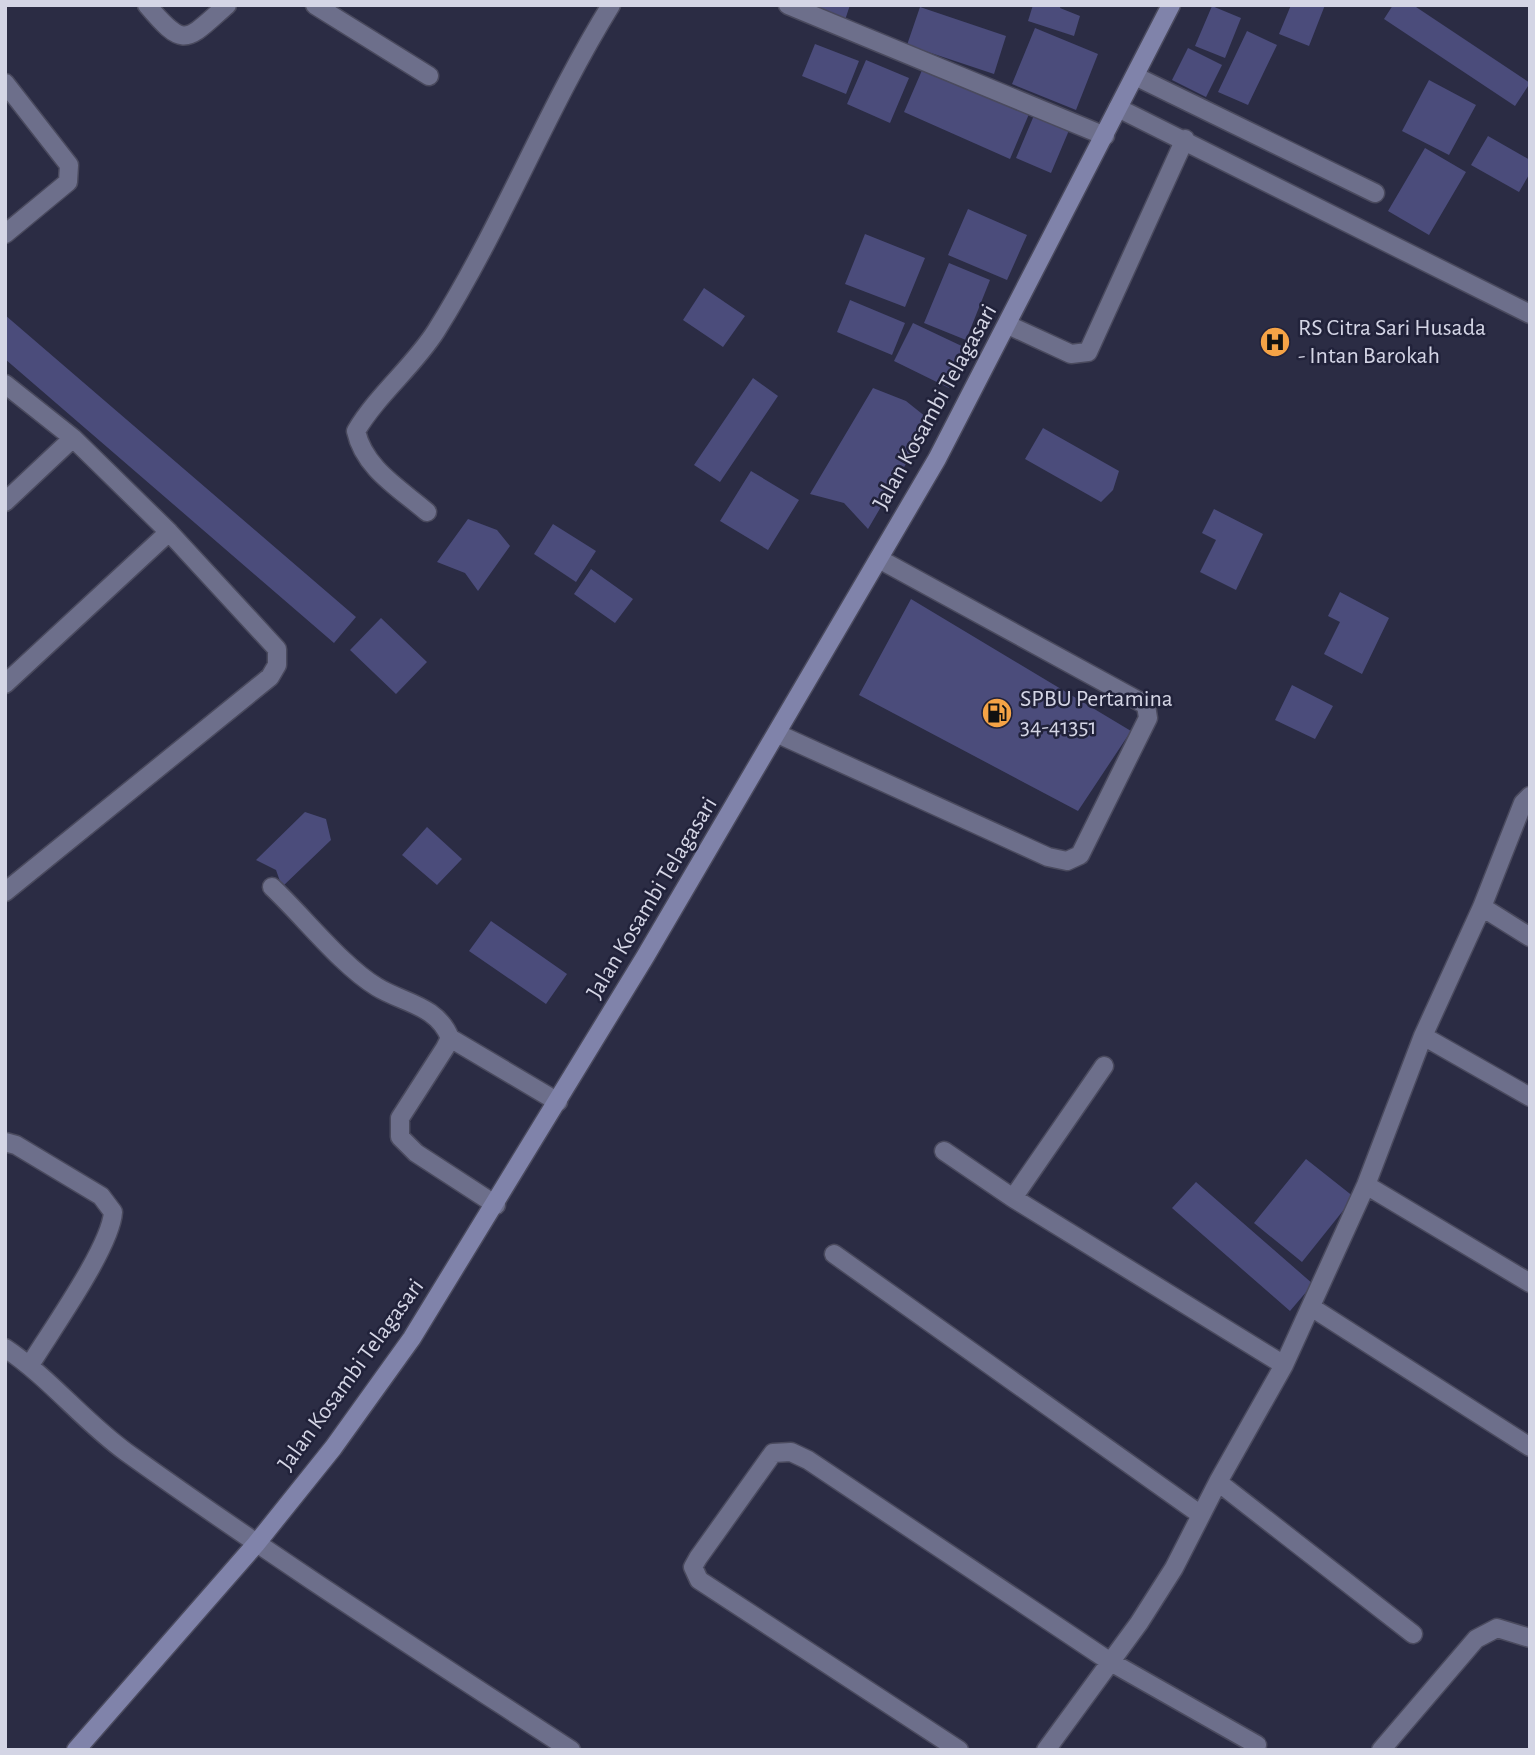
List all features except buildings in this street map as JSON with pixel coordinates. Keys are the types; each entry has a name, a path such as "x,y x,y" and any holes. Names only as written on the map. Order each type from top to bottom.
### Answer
{"main road":[{"name":"Jalan Kosambi Telagasari","path":"76,1750 256,1544 333,1448 412,1338 496,1205 778,734 937,459 1009,325 1171,5"}],"street":[{"path":"147,5 169,31 180,37 188,37 200,30 227,5"},
{"path":"315,5 429,76"},
{"path":"427,512 369,463 360,450 356,430 367,412 405,373 436,332 485,244 577,59 611,5"},
{"path":"788,5 1105,136"},
{"path":"1135,76 1375,193"},
{"path":"5,83 69,164 68,182 5,234"},
{"path":"1118,108 1185,139 1530,314"},
{"path":"1009,325 1072,354 1088,352 1185,139"},
{"path":"5,384 74,438 169,532 277,649 277,665 270,677 5,892"},
{"path":"5,502 74,438"},
{"path":"5,684 169,532"},
{"path":"778,734 1048,857 1067,861 1080,855 1148,718 1146,705 879,559"},
{"path":"1046,1750 1174,1568 1218,1482 1284,1365 1366,1185 1423,1036 1482,907 1523,803 1530,796"},
{"path":"272,887 356,970 378,987 413,1002 433,1015 450,1038 558,1102"},
{"path":"1482,907 1530,937"},
{"path":"1423,1036 1530,1097"},
{"path":"450,1038 400,1118 400,1137 416,1153 496,1205"},
{"path":"1013,1198 1104,1066"},
{"path":"5,1142 16,1145 101,1196 113,1212 110,1227 86,1273 30,1365"},
{"path":"944,1151 1013,1198 1284,1365"},
{"path":"1366,1185 1530,1283"},
{"path":"834,1254 1201,1515"},
{"path":"1311,1307 1530,1447"},
{"path":"5,1348 30,1365 122,1449 256,1544 571,1750"},
{"path":"959,1750 699,1580 694,1567 698,1558 773,1453 791,1452 808,1460 1109,1661 1256,1745"},
{"path":"1218,1482 1413,1634"},
{"path":"1381,1750 1476,1639 1497,1629 1530,1638"}],"place":[{"name":"RS Citra Sari Husada - Intan Barokah","path":"1275,342"},
{"name":"SPBU Pertamina 34-41351","path":"997,713"}]}
